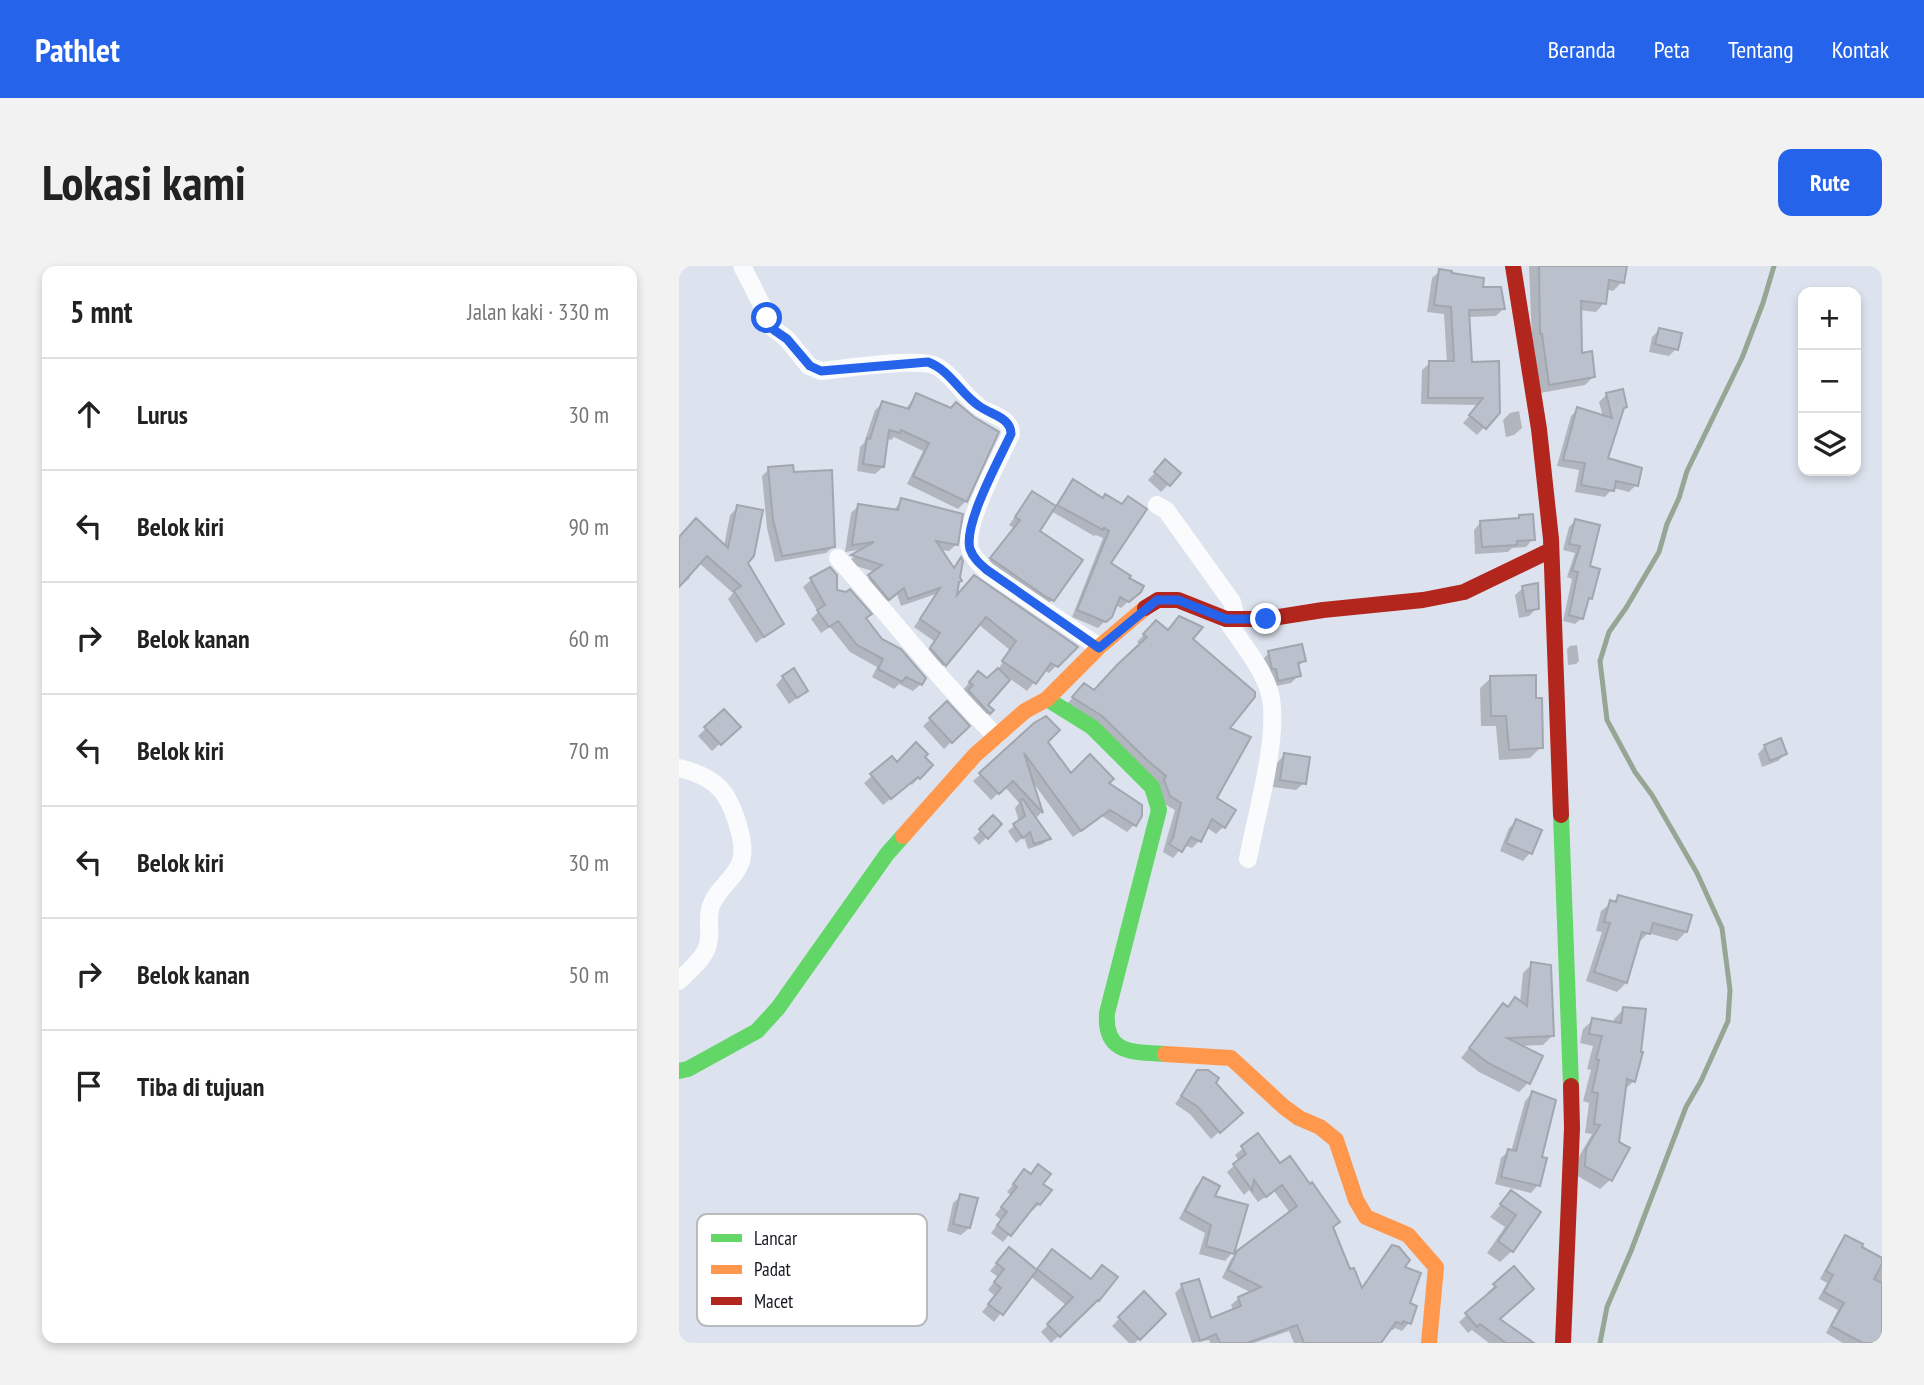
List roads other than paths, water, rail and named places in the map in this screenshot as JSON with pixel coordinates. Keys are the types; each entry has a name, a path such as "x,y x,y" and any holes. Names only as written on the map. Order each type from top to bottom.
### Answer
{"street":[{"path":"742,266 766,313 769,325 787,339 814,369 821,371 928,362 946,373 978,406 1007,422 1011,427 1011,434 972,520 970,549 977,561 987,570 1099,648"},
{"path":"1513,266 1539,429 1551,550 1572,1128 1563,1343"},
{"path":"1157,505 1166,510 1232,602 1231,619 1264,679 1272,708 1271,738 1248,859"},
{"path":"679,1071 688,1069 757,1031 778,1008 887,854 975,755 1025,712 1047,699 1099,648 1157,600 1178,600 1231,619 1266,619 1423,600 1464,592 1551,550"},
{"path":"838,558 925,657 956,697 996,736"},
{"path":"1047,699 1092,727 1152,787 1157,799 1159,810 1107,1013 1109,1037 1114,1043 1130,1051 1231,1058 1284,1108 1320,1127 1336,1140 1356,1200 1366,1217 1408,1235 1436,1266 1429,1343"},
{"path":"679,768 703,775 724,791 735,815 743,852 737,870 715,897 711,907 708,948 679,981"}],"waterway":[{"path":"1600,1343 1607,1307 1686,1107 1728,1021 1730,990 1722,928 1697,873 1652,795 1635,772 1607,720 1600,661 1609,632 1659,552 1687,471 1742,358 1774,266"}]}
